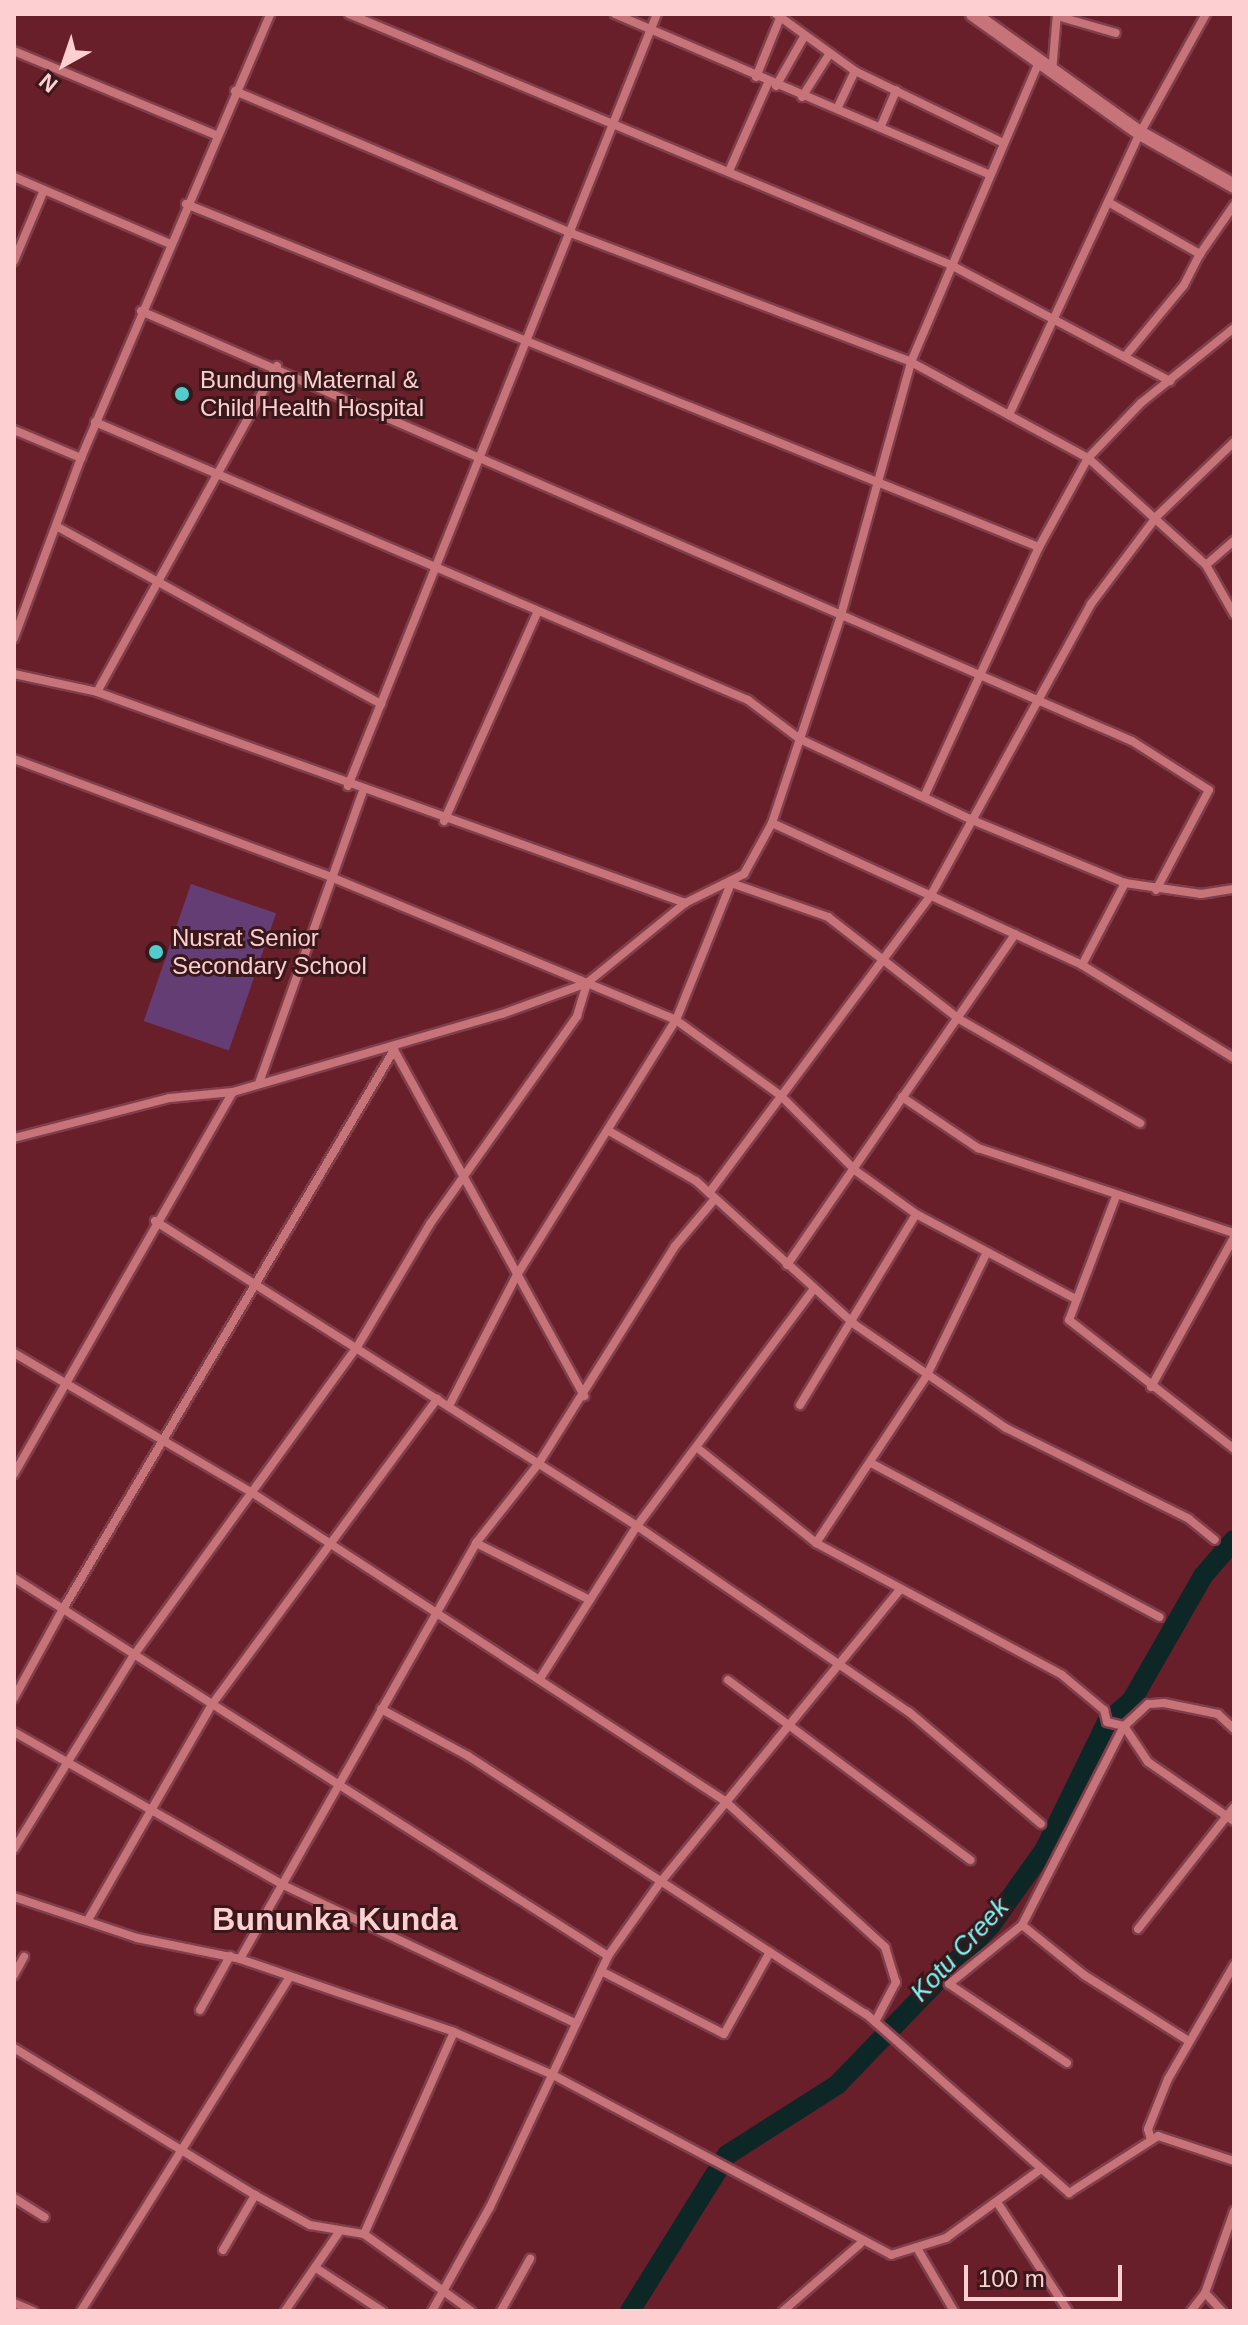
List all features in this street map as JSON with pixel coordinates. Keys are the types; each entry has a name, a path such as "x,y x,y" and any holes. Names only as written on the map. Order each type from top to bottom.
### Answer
{"street":[{"path":"14,638 95,422 270,14"},
{"path":"349,14 951,265 1127,354 1170,381"},
{"path":"615,14 802,97 881,126 989,174"},
{"path":"348,786 433,568 530,345 657,14"},
{"path":"973,14 1140,133 1234,186"},
{"path":"1009,415 1140,133 1206,14"},
{"path":"1052,72 1057,15 1116,33"},
{"path":"756,77 778,16 855,71 1001,142"},
{"path":"729,171 772,84 804,37"},
{"path":"14,51 216,135"},
{"path":"802,97 830,53"},
{"path":"14,1138 170,1098 233,1092 394,1050 587,983 685,903 731,883 752,865 772,823 841,615 875,483 911,362 1001,142 1039,62"},
{"path":"837,109 855,71"},
{"path":"881,126 896,90"},
{"path":"235,91 573,234 911,362 1088,458 1157,516 1206,565 1230,597 1234,614"},
{"path":"14,177 170,244"},
{"path":"14,261 44,190"},
{"path":"1108,202 1200,254"},
{"path":"186,204 530,345 1039,547"},
{"path":"1127,354 1184,285 1200,254 1234,205"},
{"path":"141,311 277,366 1132,741 1209,790 1156,890"},
{"path":"924,797 984,677 1039,547 1088,458 1170,381 1234,328"},
{"path":"97,692 161,583 216,472 277,366"},
{"path":"95,422 748,700 800,739 972,820 1125,883 1156,890 1234,889"},
{"path":"14,430 81,458"},
{"path":"240,1959 476,1543 539,1463 584,1396 675,1246 780,1095 888,960 931,895 1041,700 1091,604 1157,516 1234,442"},
{"path":"56,526 381,704"},
{"path":"1206,565 1234,541"},
{"path":"444,821 538,611"},
{"path":"14,674 97,692 362,793 685,903"},
{"path":"14,759 331,877 676,1020 780,1095 856,1171 916,1214 986,1254 1074,1298"},
{"path":"259,1083 362,793"},
{"path":"772,823 1082,965 1234,1058"},
{"path":"731,883 828,917 888,960 959,1019 1140,1123"},
{"path":"449,1406 517,1275 676,1020 731,883"},
{"path":"1082,965 1125,883"},
{"path":"787,1265 856,1171 902,1097 959,1019 1015,934"},
{"path":"14,1849 64,1761 134,1655 357,1347 462,1178 577,1016 587,983"},
{"path":"394,1050 584,1396"},
{"path":"14,1698 63,1609 394,1050"},
{"path":"14,1474 64,1379 233,1092"},
{"path":"902,1097 978,1148 1115,1199 1234,1235 1151,1387"},
{"path":"609,1131 711,1196 854,1324 927,1375 1006,1428 1189,1519 1215,1540"},
{"path":"1115,1199 1074,1298 1072,1326 1234,1449"},
{"path":"800,1405 854,1324 916,1214"},
{"path":"155,1221 637,1526 909,1712 1041,1824"},
{"path":"816,1543 927,1375 986,1254"},
{"path":"541,1677 637,1526 700,1450 813,1290"},
{"path":"14,1353 64,1379 251,1492 541,1677 725,1801 885,1947 896,1982 875,2022"},
{"path":"88,1920 150,1806 213,1703 437,1399"},
{"path":"700,1450 816,1543 899,1591 1062,1675 1104,1710 1107,1722 1124,1726 1148,1762 1230,1819"},
{"path":"871,1463 1159,1617"},
{"path":"476,1543 590,1600"},
{"path":"14,1578 340,1781 608,1956"},
{"path":"432,2311 445,2293 553,2075 573,2022 608,1956 659,1884 725,1801 842,1668 899,1591"},
{"path":"728,1680 970,1860"},
{"path":"1067,2063 949,1984 1022,1925 1124,1726 1148,1704 1164,1703 1208,1710 1234,1729"},
{"path":"381,1709 468,1756 659,1884 770,1952 875,2022 1069,2193 1158,2136 1234,2161"},
{"path":"14,1732 150,1806 283,1885 573,2022"},
{"path":"1138,1929 1230,1819 1234,1807"},
{"path":"14,1897 88,1920 240,1959 454,2032 553,2075 860,2244 891,2255 946,2238 1041,2169"},
{"path":"1022,1925 1084,1975 1189,2041"},
{"path":"601,1971 724,2034 770,1952"},
{"path":"200,2010 230,1956"},
{"path":"14,1975 24,1957"},
{"path":"1151,2140 1148,2129 1189,2041 1234,1965"},
{"path":"81,2311 184,2153 289,1978"},
{"path":"364,2234 454,2032"},
{"path":"14,2048 255,2195 339,2232 364,2234 471,2311"},
{"path":"223,2250 255,2195"},
{"path":"14,2198 44,2217"},
{"path":"997,2202 1068,2311"},
{"path":"1191,2311 1205,2293 1224,2229 1234,2211"},
{"path":"1224,2229 1234,2231"},
{"path":"285,2311 339,2232"},
{"path":"783,2311 860,2244"},
{"path":"917,2248 954,2311"},
{"path":"501,2311 530,2259"},
{"path":"316,2268 382,2311"},
{"path":"1205,2293 1222,2311"},
{"path":"14,2303 33,2311"}],"shaded area":[{"path":"191,884 276,913 229,1050 144,1021"}],"waterway":[{"name":"Kotu Creek","path":"630,2311 727,2155 837,2085 991,1925 1045,1849 1107,1722 1132,1700 1203,1576 1234,1540"}],"place":[{"name":"Bundung Maternal & Child Health Hospital","path":"182,394"},
{"name":"Nusrat Senior Secondary School","path":"156,952"}],"district":[{"name":"Bununka Kunda","path":"335,1919"}]}
